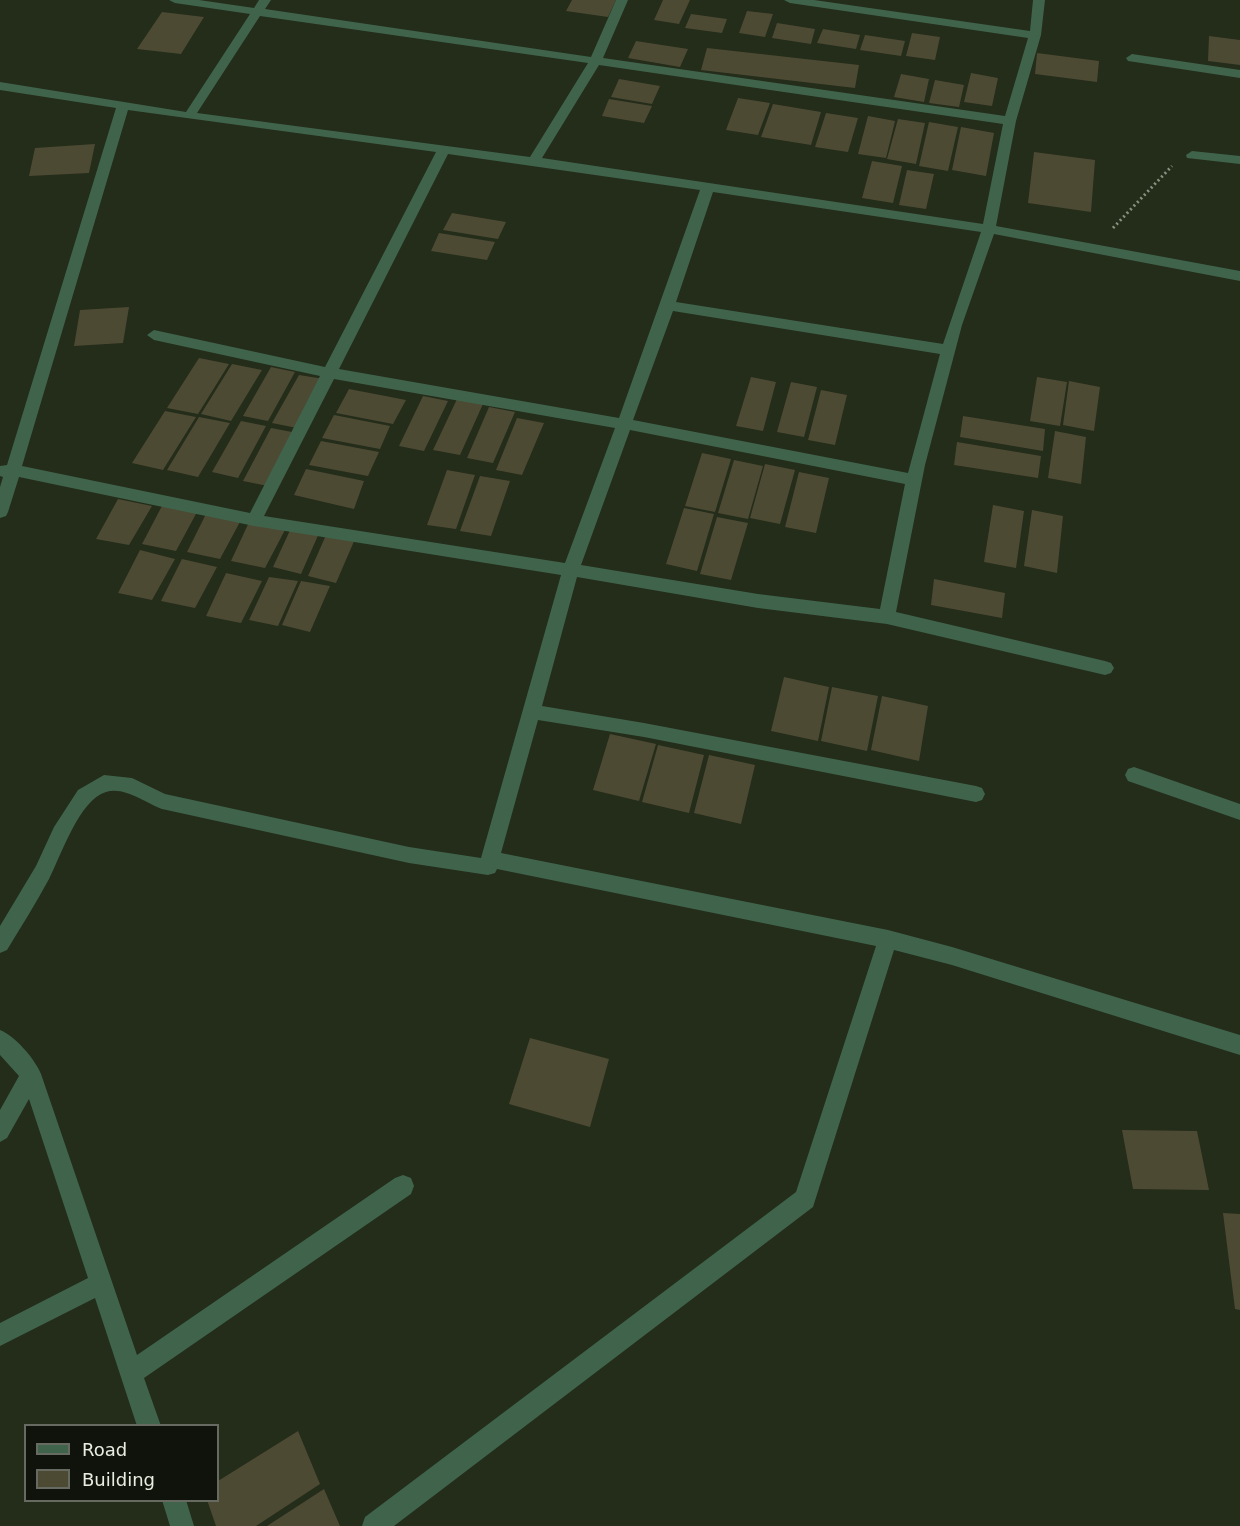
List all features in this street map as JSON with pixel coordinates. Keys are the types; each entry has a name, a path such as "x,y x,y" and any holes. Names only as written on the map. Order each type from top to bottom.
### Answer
{"street":[{"path":"175,0 1010,121"},
{"path":"189,116 265,0"},
{"path":"534,161 596,60 622,0"},
{"path":"790,0 1035,35"},
{"path":"887,617 914,480 948,350 990,229 1010,121 1035,35 1039,0"},
{"path":"1132,58 1240,74"},
{"path":"1,88 124,104 189,116 534,161 990,229 1240,276"},
{"path":"0,512 6,471 124,104"},
{"path":"254,520 444,150"},
{"path":"1192,155 1240,160"},
{"path":"0,944 43,872 60,833 84,796 104,783 132,786 162,801 409,855 488,867 571,570 668,305 708,187"},
{"path":"668,305 948,350"},
{"path":"154,335 329,373 625,424 914,480"},
{"path":"6,471 254,520 758,601 887,617 1105,668"},
{"path":"531,712 644,730 976,794"},
{"path":"1134,775 1240,812"},
{"path":"491,859 888,939 952,956 1240,1045"},
{"path":"374,1526 805,1199 888,939"},
{"path":"0,1040 31,1074 149,1424"},
{"path":"0,1131 31,1074"},
{"path":"131,1373 403,1186"},
{"path":"0,1335 101,1283"},
{"path":"175,1502 182,1526"}],"path":[{"path":"1094,248 1179,160 1192,155"}],"building":[{"path":"572,0 616,0 608,17 566,11"},
{"path":"663,0 690,0 679,24 654,20"},
{"path":"747,11 773,14 765,37 739,33"},
{"path":"162,12 204,17 181,54 137,49"},
{"path":"691,14 727,19 722,33 685,28"},
{"path":"777,23 815,29 811,44 772,38"},
{"path":"823,29 860,35 856,49 817,43"},
{"path":"912,33 940,37 935,60 906,56"},
{"path":"865,35 905,41 901,56 860,50"},
{"path":"1209,36 1240,40 1240,65 1208,61"},
{"path":"636,41 688,49 680,67 628,58"},
{"path":"707,48 859,65 855,88 701,70"},
{"path":"1037,53 1099,61 1097,82 1035,74"},
{"path":"971,73 998,78 992,106 964,102"},
{"path":"901,74 929,79 924,102 894,97"},
{"path":"619,79 660,86 652,104 611,97"},
{"path":"935,80 964,85 959,107 929,103"},
{"path":"738,98 770,103 758,135 726,130"},
{"path":"609,99 652,106 644,123 602,116"},
{"path":"773,104 821,112 811,145 761,137"},
{"path":"826,113 858,118 848,152 815,147"},
{"path":"868,116 895,121 886,158 858,154"},
{"path":"898,119 925,123 916,164 887,159"},
{"path":"929,122 958,127 948,171 919,166"},
{"path":"961,127 994,133 986,176 952,170"},
{"path":"95,144 89,173 29,176 35,148"},
{"path":"1034,152 1095,160 1091,212 1028,203"},
{"path":"872,161 902,166 893,203 862,198"},
{"path":"907,170 934,174 926,209 899,205"},
{"path":"452,213 506,222 498,239 443,230"},
{"path":"439,233 495,242 487,260 431,251"},
{"path":"129,307 123,343 74,346 80,310"},
{"path":"199,358 229,364 198,414 167,408"},
{"path":"232,364 262,370 231,421 201,414"},
{"path":"271,367 295,372 268,421 243,416"},
{"path":"299,375 324,379 297,428 272,423"},
{"path":"751,377 776,382 763,431 736,426"},
{"path":"1037,377 1067,382 1060,426 1030,421"},
{"path":"1069,381 1100,387 1094,431 1063,425"},
{"path":"791,382 817,387 804,437 777,432"},
{"path":"349,389 406,400 393,424 336,413"},
{"path":"821,390 847,395 835,445 808,440"},
{"path":"423,396 448,401 424,451 399,446"},
{"path":"457,399 483,404 460,455 433,450"},
{"path":"489,407 515,412 493,463 467,458"},
{"path":"165,411 196,417 163,470 132,463"},
{"path":"334,415 390,426 380,449 322,438"},
{"path":"963,416 1045,429 1043,451 960,437"},
{"path":"199,417 230,423 198,477 167,470"},
{"path":"517,418 544,423 522,475 496,470"},
{"path":"241,421 266,426 238,478 212,472"},
{"path":"271,428 297,433 268,486 243,481"},
{"path":"1055,431 1086,437 1081,484 1048,478"},
{"path":"321,441 379,452 368,476 309,465"},
{"path":"957,442 1041,456 1038,478 954,465"},
{"path":"702,453 731,459 715,512 685,506"},
{"path":"734,460 763,466 748,519 718,513"},
{"path":"765,464 795,470 780,524 750,518"},
{"path":"306,469 364,481 354,509 294,495"},
{"path":"447,470 475,475 456,529 427,525"},
{"path":"799,472 829,478 816,533 785,527"},
{"path":"480,476 510,481 491,536 460,531"},
{"path":"118,499 152,506 129,545 96,539"},
{"path":"163,504 197,512 176,551 142,544"},
{"path":"993,505 1024,511 1016,568 984,562"},
{"path":"684,508 714,514 697,571 666,564"},
{"path":"1032,510 1063,516 1057,573 1024,566"},
{"path":"207,512 241,520 220,559 187,552"},
{"path":"717,517 748,523 731,580 700,574"},
{"path":"250,520 286,528 265,568 231,561"},
{"path":"292,526 320,531 301,574 273,567"},
{"path":"326,535 355,539 336,583 308,576"},
{"path":"140,550 175,559 152,600 118,593"},
{"path":"182,559 217,567 195,608 161,601"},
{"path":"226,573 262,581 241,623 206,616"},
{"path":"269,577 298,581 278,626 249,620"},
{"path":"934,579 1005,593 1002,618 931,605"},
{"path":"301,581 330,586 310,632 282,625"},
{"path":"784,677 829,687 818,741 771,731"},
{"path":"832,687 878,696 867,751 821,741"},
{"path":"882,696 928,706 919,761 871,750"},
{"path":"610,734 656,744 639,801 593,790"},
{"path":"658,745 704,755 689,813 642,802"},
{"path":"709,755 755,765 741,824 694,813"},
{"path":"530,1038 609,1059 590,1127 509,1104"},
{"path":"1122,1130 1197,1131 1209,1190 1133,1189"},
{"path":"1223,1213 1240,1214 1240,1310 1235,1309"},
{"path":"298,1431 320,1484 256,1526 216,1526 208,1502 219,1502 219,1480"},
{"path":"324,1489 340,1526 267,1526"}]}
